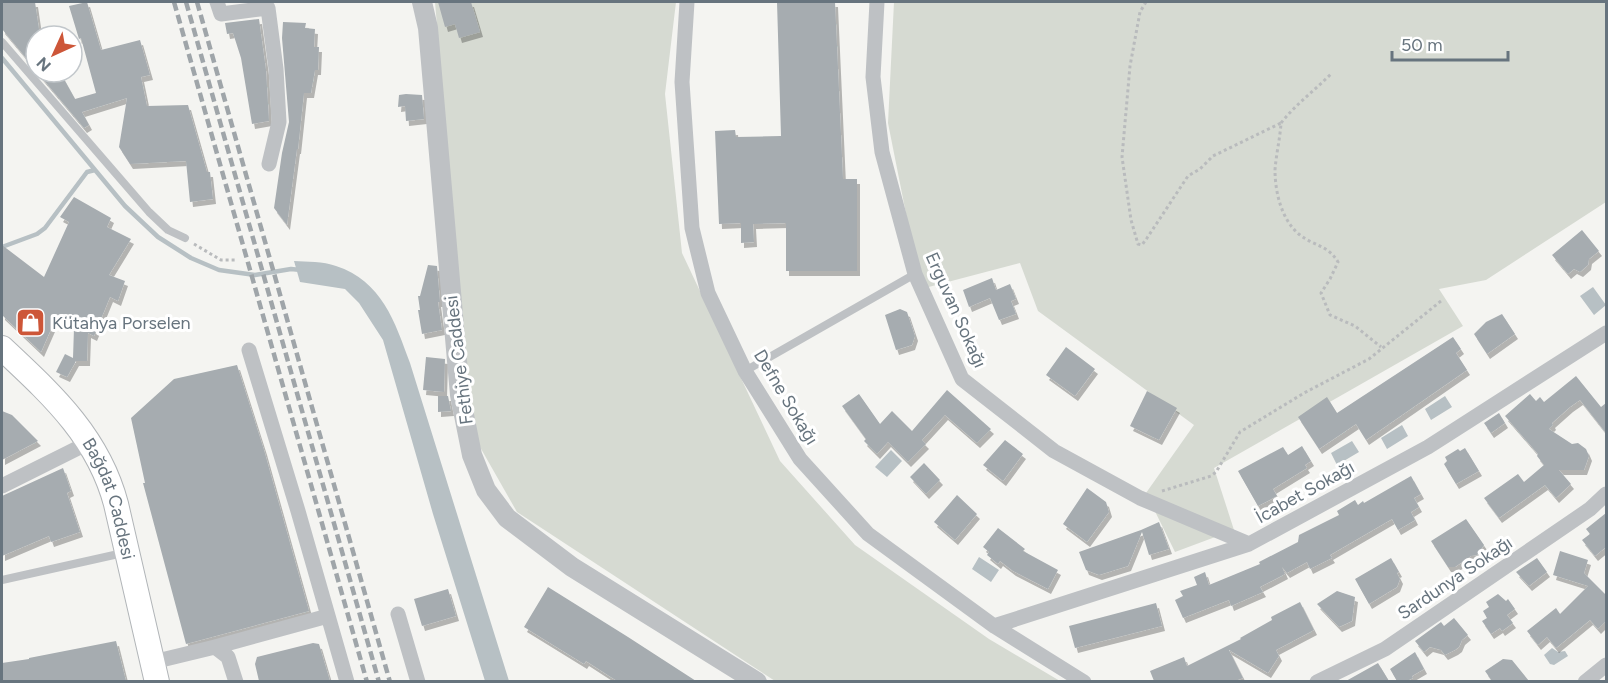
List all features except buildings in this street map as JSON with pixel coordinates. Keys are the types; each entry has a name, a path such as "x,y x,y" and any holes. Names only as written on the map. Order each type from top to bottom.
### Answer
{"main road":[{"name":"Bağdat Caddesi","path":"2,348 67,413 89,441 99,459 116,504 151,675"},
{"name":"Bağdat Caddesi","path":"2,371 45,409 78,448 96,486 114,555 151,675"}],"street":[{"path":"217,2 221,14 268,8 275,58 279,115 269,164"},
{"name":"Fethiye Caddesi","path":"422,2 428,27 460,395 472,455 486,490 507,518 572,567 757,681"},
{"name":"Defne Sokağı","path":"687,2 682,82 692,228 708,293 745,371 800,459 868,534 994,626 1084,681"},
{"name":"Erguvan Sokağı","path":"877,2 873,77 882,152 915,274 962,379 1054,451 1140,498 1250,544"},
{"name":"İcabet Sokağı","path":"994,626 1250,544 1428,447 1606,333"},
{"path":"249,350 347,681"},
{"path":"2,486 78,448"},
{"name":"Sardunya Sokağı","path":"1317,681 1385,649 1590,509 1606,494"},
{"path":"398,614 418,681"},
{"path":"151,675 215,647 328,616"},
{"path":"215,647 228,657 236,681"},
{"path":"1585,681 1606,665"}],"lane":[{"path":"2,42 148,212 168,230 185,238"},
{"path":"745,371 915,274"},
{"path":"2,580 114,555"}],"path":[{"path":"1146,2 1140,12 1130,66 1122,156 1131,220 1138,244 1142,245 1188,176 1214,156 1281,123 1296,105 1319,87 1332,73"},
{"path":"1281,123 1275,171 1281,207 1288,223 1301,236 1332,252 1338,262 1321,293 1330,315 1355,326 1381,347"},
{"path":"185,238 202,251 221,260 234,260"},
{"path":"1140,498 1211,476 1216,472 1240,432 1304,393 1369,359 1381,347 1441,301"}],"shaded area":[{"path":"435,2 676,2 665,94 682,253 780,461 855,545 989,639 1060,681 775,681 517,512 480,447 469,403"},
{"path":"894,2 1606,2 1606,202 1486,280 1439,289 1463,326 1214,468 1234,530 1175,552 1146,493 1194,425 1038,311 1020,263 921,289 888,123"},
{"path":"294,261 326,263 352,273 376,292 392,318 410,363 509,681 485,681 433,514 383,340 359,303 345,289 300,282"},
{"path":"1593,287 1606,305 1594,315 1580,296"},
{"path":"1445,396 1452,407 1431,420 1425,409"},
{"path":"1402,425 1408,436 1387,449 1381,438"},
{"path":"1352,441 1359,452 1337,465 1331,453"},
{"path":"891,450 902,461 887,477 875,467"},
{"path":"979,557 999,570 991,582 972,569"},
{"path":"1552,648 1558,652 1565,651 1568,656 1554,665 1550,664 1544,655"}],"waterway":[{"path":"2,58 125,206 158,237 191,258 219,270 255,275 291,269 301,270"},
{"path":"2,247 37,234 45,228 87,172 95,170"}],"railway":[{"path":"174,2 367,682"},
{"path":"186,2 379,682"},
{"path":"197,2 390,682"}],"place":[{"name":"Kütahya Porselen","path":"31,323"}]}
